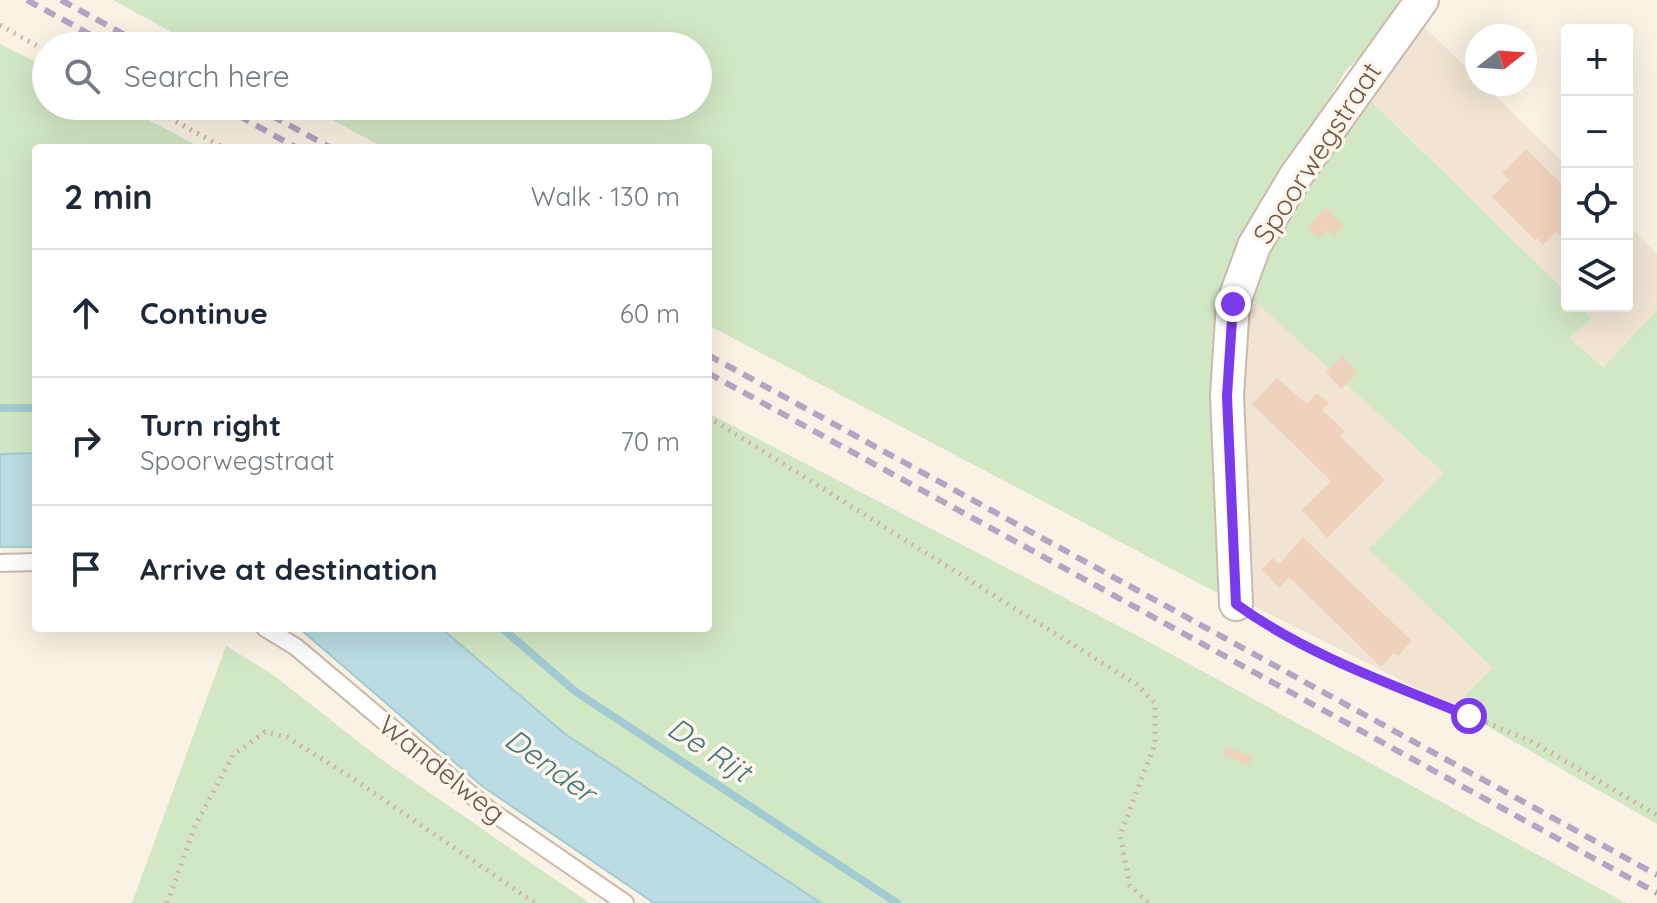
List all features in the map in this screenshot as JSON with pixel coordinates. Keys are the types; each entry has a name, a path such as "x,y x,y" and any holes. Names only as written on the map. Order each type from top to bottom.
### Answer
{"street":[{"name":"Spoorwegstraat","path":"1236,604 1227,396 1233,304 1254,246 1295,177 1422,0"}],"lane":[{"path":"0,563 32,562"},
{"name":"Wandelweg","path":"272,632 296,647 488,809 625,903"}],"path":[{"path":"0,25 32,43"},
{"path":"173,120 217,144"},
{"path":"712,419 1136,684 1155,703 1155,744 1120,835 1130,886 1148,903"},
{"path":"1236,604 1260,622 1357,670 1529,740 1657,815"},
{"path":"167,903 195,826 233,755 265,732 287,737 346,774 535,903"}],"shaded area":[{"path":"1418,21 1465,66 1465,96 1495,96 1561,160 1561,287 1369,99"},
{"path":"1633,230 1657,254 1657,310 1605,367 1569,338 1592,318 1586,312 1633,312"},
{"path":"1249,296 1445,473 1370,549 1494,669 1454,707 1250,604 1237,395"}],"green space":[{"path":"113,0 1409,0 1383,35 1346,70 1231,268 1227,598 712,327 712,144 377,144 333,120 712,120 712,32 171,32"},
{"path":"0,44 32,60 32,120 149,120 194,144 32,144 32,453 0,454"},
{"path":"1369,99 1561,287 1561,312 1586,312 1592,318 1569,338 1604,367 1657,310 1657,824 1454,707 1493,668 1369,549 1444,473 1249,296 1275,238"},
{"path":"712,415 1138,636 1626,903 821,903 565,734 446,632 712,632"},
{"path":"226,646 272,674 378,757 589,903 132,903"}],"water":[{"path":"32,453 32,547 0,547 0,454"},
{"name":"Dender","path":"304,632 446,632 565,734 821,903 654,903 482,786"}],"building":[{"path":"1526,149 1561,183 1561,237 1556,232 1543,245 1492,197 1509,180 1502,173"},
{"path":"1325,208 1344,225 1334,236 1327,230 1319,239 1307,228"},
{"path":"1342,356 1358,372 1342,389 1326,373"},
{"path":"1277,378 1307,404 1317,393 1329,403 1322,410 1345,431 1340,436 1385,480 1327,538 1302,510 1331,481 1252,404"},
{"path":"1303,537 1412,641 1398,656 1394,653 1381,667 1289,577 1279,588 1262,569 1273,558 1279,564"},
{"path":"1225,747 1252,756 1249,765 1223,755"}],"waterway":[{"name":"De Rijt","path":"0,408 32,408"},
{"name":"De Rijt","path":"507,632 576,692 897,903"}],"railway":[{"path":"27,0 85,32"},
{"path":"61,0 119,32"},
{"path":"246,120 290,144"},
{"path":"280,120 324,144"},
{"path":"712,357 1657,875"},
{"path":"712,375 1657,893"}],"route":[{"path":"1233,304 1227,396 1236,604 1260,622 1357,670 1469,716"}]}
